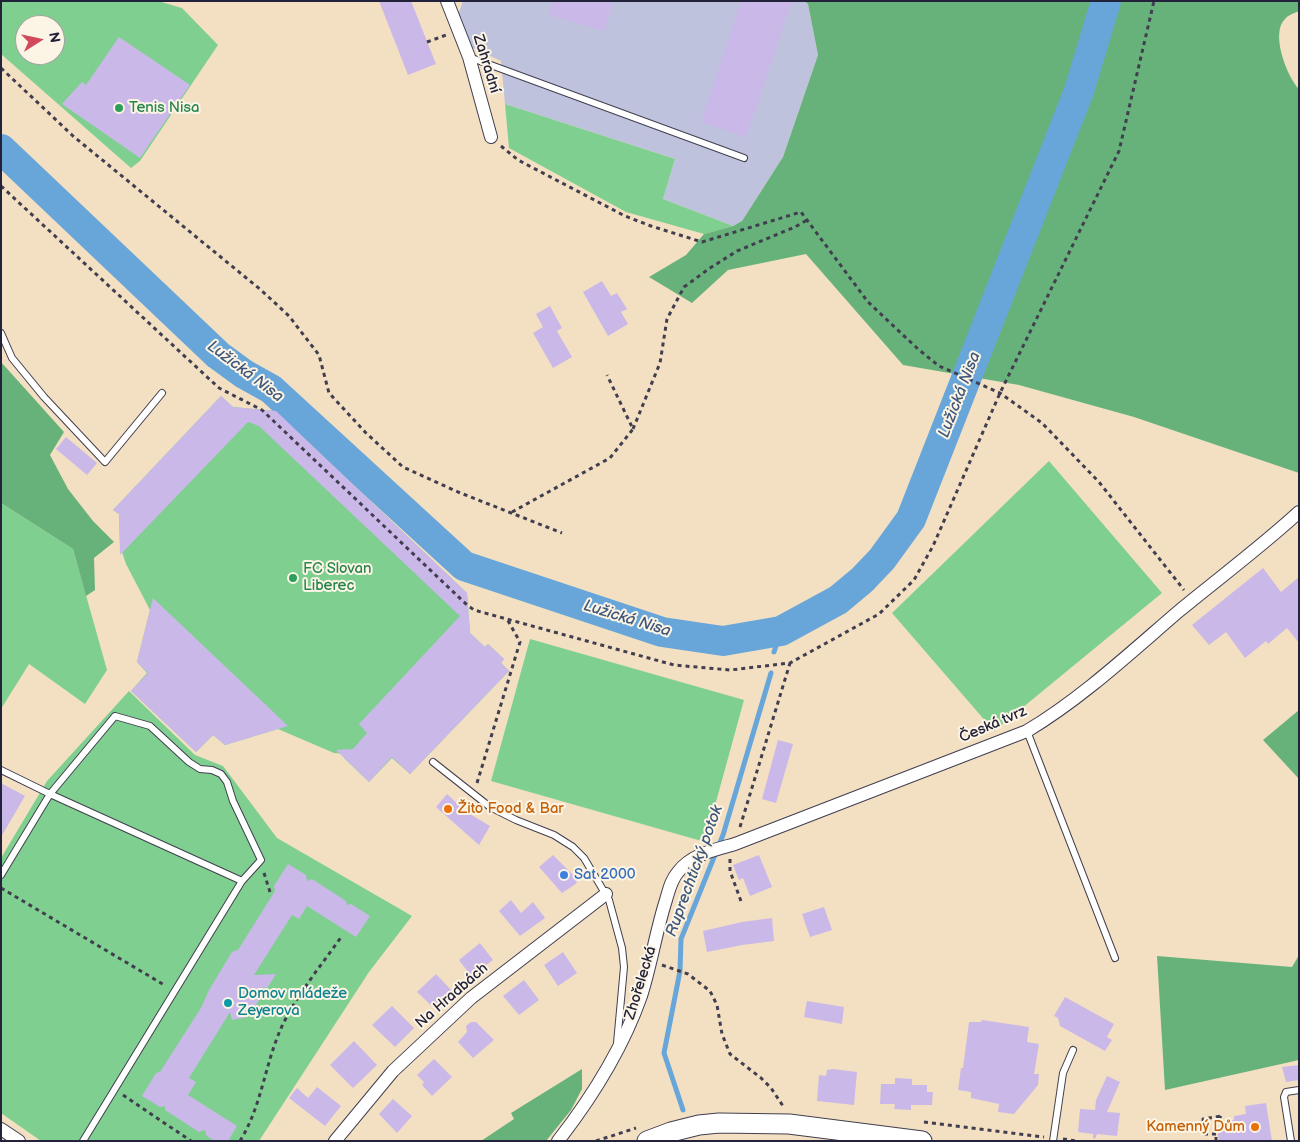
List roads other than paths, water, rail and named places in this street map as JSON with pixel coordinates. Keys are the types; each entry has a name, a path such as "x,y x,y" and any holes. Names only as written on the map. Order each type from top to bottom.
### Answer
{"main road":[{"path":"647,1141 671,1132 699,1125 719,1123 789,1124 922,1141"}],"street":[{"name":"Zahradní","path":"447,1 469,58 491,137"},
{"name":"Česká tvrz","path":"703,854 735,844 1027,731 1080,695 1299,512"},
{"name":"Zhořelecká","path":"558,1141 589,1100 615,1056 641,996 671,882 687,862 703,854"},
{"name":"Na Hradbách","path":"335,1141 393,1072 471,998 606,894"},
{"path":"1,1129 19,1141"}],"lane":[{"path":"469,58 744,158"},
{"path":"1,333 12,358 44,397 105,462 162,393"},
{"path":"1,875 50,794 115,716 150,726 189,762 200,769 212,770 221,774 261,860 242,881 83,1141"},
{"path":"1027,731 1115,958"},
{"path":"433,762 490,807 554,835 573,847 584,858 606,894 622,948 624,967 615,1056"},
{"path":"1,770 242,881"},
{"path":"1053,1139 1063,1073 1073,1050"},
{"path":"1291,1141 1284,1097 1286,1092 1299,1090"}],"waterway":[{"name":"Lužická Nisa","path":"1,149 218,355 244,374 271,389 464,566 662,632 723,641 781,631 838,600 862,580 882,559 911,519 1079,91 1106,1"},
{"name":"Ruprechtický potok","path":"774,652 781,631"},
{"name":"Ruprechtický potok","path":"683,1110 664,1053 680,971 681,939 723,835 771,673"}],"place":[{"name":"Tenis Nisa","path":"119,108"},
{"name":"FC Slovan Liberec","path":"293,578"},
{"name":"Žito Food & Bar","path":"448,809"},
{"name":"Sat 2000","path":"564,875"},
{"name":"Domov mládeže Zeyerova","path":"228,1003"},
{"name":"Kamenný Dům","path":"1255,1127"}]}
